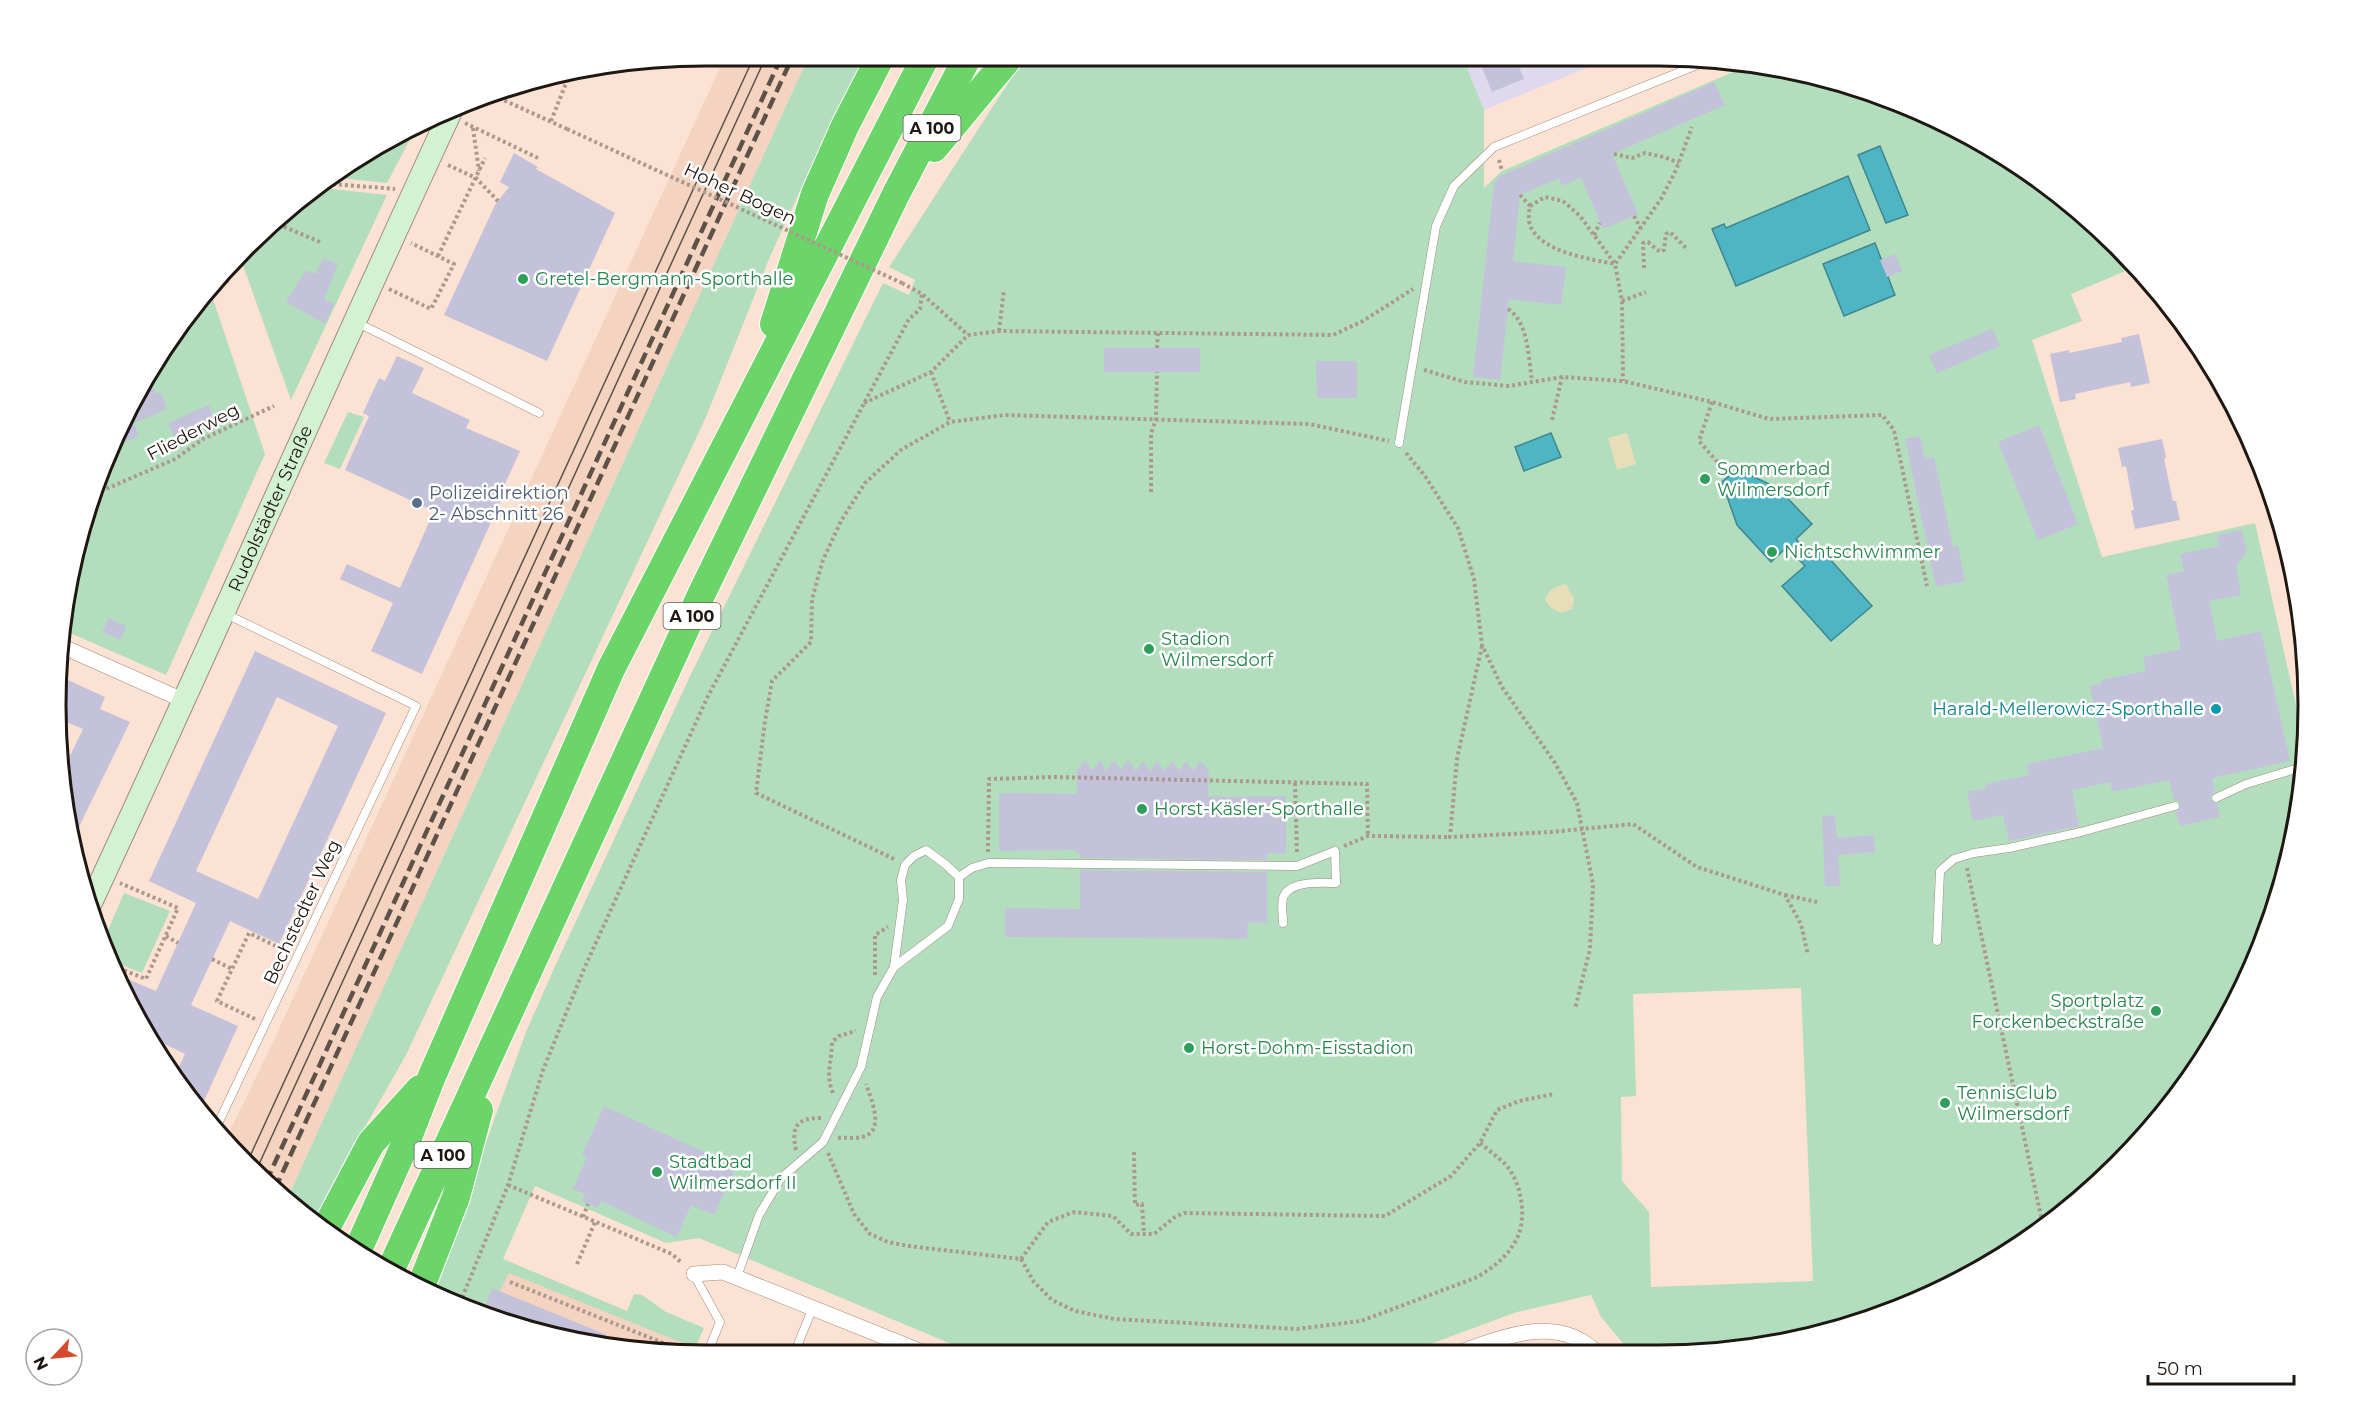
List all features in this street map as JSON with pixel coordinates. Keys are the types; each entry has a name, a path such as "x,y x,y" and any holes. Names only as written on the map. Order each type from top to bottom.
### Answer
{"highway":[{"path":"749,404 815,194 845,126 876,66"},
{"name":"A 100","path":"361,1244 611,669 921,66"},
{"name":"A 100","path":"394,1263 701,595 896,194 963,66"},
{"path":"896,194 1002,66"},
{"path":"424,1279 456,1197 496,1042"},
{"path":"329,1222 371,1143 432,1076"}],"street":[{"name":"Rudolstädter Straße","path":"95,894 185,701 353,321 458,116"},
{"path":"68,649 185,701"},
{"path":"694,1274 723,1272 905,1345"},
{"path":"1482,1345 1514,1334 1532,1331 1558,1332 1574,1336 1588,1345"}],"lane":[{"path":"1399,443 1436,226 1455,186 1494,147 1693,67"},
{"path":"353,321 539,412"},
{"name":"Bechstedter Weg","path":"220,1121 416,706 223,613"},
{"path":"2216,798 2246,784 2295,769"},
{"path":"1937,941 1941,871 1954,859 2081,832 2175,806"},
{"path":"736,1277 759,1215 781,1178 823,1142 861,1067 877,997 894,968 948,926 959,899 959,877 926,850 914,856 905,865 901,880 903,900 894,968"},
{"path":"959,877 972,868 988,863 1297,866 1335,851 1336,883 1308,884 1293,887 1285,893 1282,900 1283,923"},
{"path":"694,1274 720,1322 711,1345"},
{"path":"798,1345 813,1308"}],"path":[{"path":"550,121 566,82"},
{"name":"Hoher Bogen","path":"502,99 922,294 968,335"},
{"path":"458,116 473,127 540,159"},
{"path":"473,127 479,172"},
{"path":"1615,264 1661,199 1692,128"},
{"path":"1614,154 1632,158 1645,153 1678,163"},
{"path":"438,256 485,158"},
{"path":"444,163 476,178 498,201"},
{"path":"336,184 392,189"},
{"path":"1520,195 1530,206 1529,224 1539,239 1575,256 1615,264"},
{"path":"1530,206 1545,197 1563,201 1580,216 1615,264 1622,302 1623,381"},
{"path":"1634,216 1641,229"},
{"path":"1594,235 1600,224"},
{"path":"283,226 320,242"},
{"path":"1644,268 1643,243 1648,242 1660,252 1664,250 1666,234 1670,232 1688,250"},
{"path":"389,289 431,309 454,264 409,242"},
{"path":"864,403 931,372 968,335 999,331 1333,335 1363,321 1428,280"},
{"path":"999,331 1004,290"},
{"path":"1622,302 1646,291"},
{"path":"463,1297 508,1185 543,1070 584,969 682,752 707,698 909,319 920,309 922,294"},
{"path":"1508,309 1517,315 1524,330 1532,381"},
{"path":"1157,348 1158,333"},
{"path":"1411,366 1465,382 1509,386 1562,377 1623,381 1712,402 1769,419 1882,415 1893,430 1927,586"},
{"path":"931,372 950,422"},
{"path":"1151,492 1151,434 1156,419 1157,372"},
{"path":"1552,420 1562,377"},
{"path":"1712,402 1699,441 1720,465"},
{"name":"Fliederweg","path":"104,490 175,459 203,439 274,406"},
{"path":"905,865 756,793 772,681 811,642 812,599 823,560 841,521 865,483 901,450 950,422 1005,415 1310,424 1399,443 1425,476 1458,528 1474,579 1482,645 1502,687 1555,763 1577,803 1593,884 1590,949 1575,1009"},
{"path":"1450,837 1457,759 1482,645"},
{"path":"988,863 989,780 1054,777 1368,784 1368,836"},
{"path":"1295,783 1297,866"},
{"path":"1335,851 1368,836 1450,837 1633,824 1697,867 1785,895 1817,902"},
{"path":"1964,856 2041,1218"},
{"path":"103,876 178,908 146,979 124,970"},
{"path":"1785,895 1801,924 1808,955"},
{"path":"877,997 873,960 875,935 901,918"},
{"path":"266,1024 217,1001 232,969 249,933 298,956"},
{"path":"166,936 178,943"},
{"path":"212,959 232,969"},
{"path":"797,1163 793,1136 795,1127 808,1118 836,1114 828,1073 832,1042 839,1036 863,1029 870,1023"},
{"path":"861,1067 875,1115 873,1130 860,1138 845,1137 823,1142 854,1214 870,1234 888,1242 908,1246 1021,1259"},
{"path":"1021,1259 1048,1222 1074,1212 1113,1216 1131,1234 1154,1234 1175,1217 1184,1213 1385,1216 1451,1176 1480,1143 1497,1110 1520,1101 1554,1094"},
{"path":"1021,1259 1034,1282 1052,1300 1075,1311 1114,1319 1297,1329 1361,1321 1475,1278 1491,1269 1504,1257 1518,1236 1521,1196 1515,1179 1506,1165 1480,1143"},
{"path":"1134,1152 1135,1204 1142,1204 1143,1234"},
{"path":"508,1185 672,1254 694,1274"},
{"path":"583,1216 588,1204"},
{"path":"577,1264 595,1222"},
{"path":"510,1282 666,1344"}],"shaded area":[{"path":"721,66 804,66 290,1191 253,1158 229,1132 273,1042"},
{"path":"1466,66 1591,66 1484,110"},
{"path":"501,1263 699,1345 622,1340 581,1333 485,1305"}],"green space":[{"path":"804,66 861,66 769,259 706,417 406,1055 318,1214 290,1191"},
{"path":"1019,66 1466,66 1484,110 1484,188 1502,171 1737,70 1783,78 1864,100 1941,132 1978,152 2048,198 2111,253 2127,270 2071,294 2082,321 2032,340 2102,557 2255,523 2298,713 2297,747 2286,830 2264,911 2232,988 2212,1025 2166,1095 2111,1158 2048,1213 2014,1237 1941,1279 1864,1311 1783,1333 1742,1340 1700,1344 1624,1345 1601,1317 1591,1295 1517,1312 1427,1345 954,1345 699,1238 666,1243 535,1186 503,1259 627,1311 634,1294 642,1295 666,1312 704,1328 696,1345 686,1345 509,1273 500,1291 491,1291 485,1305 432,1283 445,1255 526,1032 692,672 883,283 909,295 915,280 889,267","holes":["1801,988 1813,1281 1651,1287 1649,1212 1622,1181 1621,1097 1636,1096 1633,994"]},
{"path":"410,139 387,183 344,178"},
{"path":"329,189 387,195 291,400 243,264 284,225"},
{"path":"213,298 265,454 166,675 70,633 71,622 88,540 115,461 152,386 174,350"},
{"path":"348,412 364,417 340,469 324,463"},
{"path":"124,893 170,911 142,973 122,965 108,931"}],"sand":[{"path":"1627,433 1636,464 1617,470 1608,438"},
{"path":"1566,584 1574,599 1572,609 1561,613 1550,607 1545,600 1553,589"}],"water":[{"path":"1880,146 1908,215 1886,223 1858,155"},
{"path":"1848,176 1870,230 1736,286 1712,229 1724,224 1726,228"},
{"path":"1875,243 1895,295 1844,316 1823,264"},
{"path":"1551,433 1561,457 1524,471 1515,447"},
{"name":"Nichtschwimmer","path":"1737,469 1778,488 1812,524 1796,539 1811,557 1820,548 1872,606 1831,641 1782,586 1805,566 1787,547 1771,562 1737,525 1722,482"}],"building":[{"path":"1481,66 1518,66 1524,79 1492,92"},
{"path":"1714,82 1725,105 1612,154 1638,214 1603,229 1581,177 1562,186 1559,178 1520,195 1513,261 1566,267 1561,305 1509,299 1500,380 1473,377 1494,183 1500,176"},
{"name":"Gretel-Bergmann-Sporthalle","path":"514,153 538,167 536,169 615,213 547,361 444,315 495,205 509,187 500,182"},
{"path":"1895,254 1902,271 1887,277 1880,260"},
{"path":"323,258 338,264 324,299 334,304 325,324 286,302 306,270 316,274"},
{"path":"1992,329 2000,346 1937,373 1929,355"},
{"path":"2139,334 2150,383 2131,387 2130,382 2075,394 2076,399 2060,402 2050,354 2069,350 2069,353 2122,342 2121,338"},
{"path":"1104,348 1200,348 1200,372 1104,372"},
{"path":"397,356 424,368 412,393 470,420 466,428 520,451 500,495 503,496 422,674 371,651 393,603 340,579 347,564 400,588 434,511 345,470 369,416 363,413 379,378 385,381"},
{"path":"1316,361 1357,361 1357,398 1317,398"},
{"path":"152,386 156,394 161,392 167,409 134,423 139,436 123,443"},
{"path":"209,405 214,419 174,436 168,423"},
{"path":"2039,425 2078,524 2038,540 1998,442"},
{"path":"1920,436 1925,459 1934,457 1953,547 1958,546 1965,581 1936,587 1905,439"},
{"path":"2162,439 2173,501 2176,501 2180,520 2135,529 2126,466 2122,467 2118,448"},
{"path":"2242,530 2247,551 2236,567 2241,595 2209,601 2217,641 2261,631 2290,761 2212,778 2215,792 2211,795 2210,800 2217,804 2220,817 2180,826 2176,812 2181,805 2179,801 2174,800 2169,780 2112,792 2110,782 2072,790 2079,826 2009,841 2003,815 1973,821 1967,792 1987,788 1986,784 2029,775 2027,764 2103,748 2090,686 2101,684 2101,680 2146,671 2143,657 2181,649 2166,575 2184,571 2180,554 2219,546 2217,535"},
{"path":"109,618 126,626 120,640 102,632"},
{"path":"255,651 386,713 279,944 230,921 191,1005 238,1026 204,1102 179,1067 185,1054 163,1043 128,979 156,991 196,903 149,881","holes":["277,697 338,726 258,899 196,871"]},
{"path":"67,679 105,697 100,709 130,722 78,829 68,759 83,729 66,722"},
{"name":"Horst-Käsler-Sporthalle","path":"1085,760 1092,771 1100,760 1106,771 1114,760 1121,770 1128,760 1136,771 1143,761 1150,771 1157,761 1164,771 1172,761 1179,771 1186,761 1193,771 1201,761 1209,772 1208,797 1286,796 1286,854 1267,853 1267,860 1080,858 1080,853 1076,853 1076,850 999,851 999,793 1077,794 1077,770"},
{"path":"1835,815 1837,838 1874,835 1875,852 1838,855 1840,886 1825,886 1822,816"},
{"path":"1080,870 1267,872 1267,923 1248,922 1247,939 1005,937 1005,908 1080,909"},
{"name":"Stadtbad Wilmersdorf II","path":"604,1106 736,1167 714,1215 691,1205 677,1237 601,1201 598,1208 582,1201 585,1194 573,1189 587,1157 582,1155"},
{"path":"492,1288 607,1335 606,1337 540,1323 485,1305"}],"tram line":[{"path":"250,1155 750,66"},
{"path":"259,1164 762,66"}],"railway":[{"path":"270,1173 777,66"},
{"path":"279,1181 788,66"}],"place":[{"name":"Gretel-Bergmann-Sporthalle","path":"523,279"},
{"name":"Sommerbad Wilmersdorf","path":"1705,479"},
{"name":"Polizeidirektion 2- Abschnitt 26","path":"417,503"},
{"name":"Nichtschwimmer","path":"1772,552"},
{"name":"Stadion Wilmersdorf","path":"1149,649"},
{"name":"Harald-Mellerowicz-Sporthalle","path":"2216,709"},
{"name":"Horst-Käsler-Sporthalle","path":"1142,809"},
{"name":"Sportplatz Forckenbeckstraße","path":"2156,1011"},
{"name":"Horst-Dohm-Eisstadion","path":"1189,1048"},
{"name":"TennisClub Wilmersdorf","path":"1945,1103"},
{"name":"Stadtbad Wilmersdorf II","path":"657,1172"}]}
